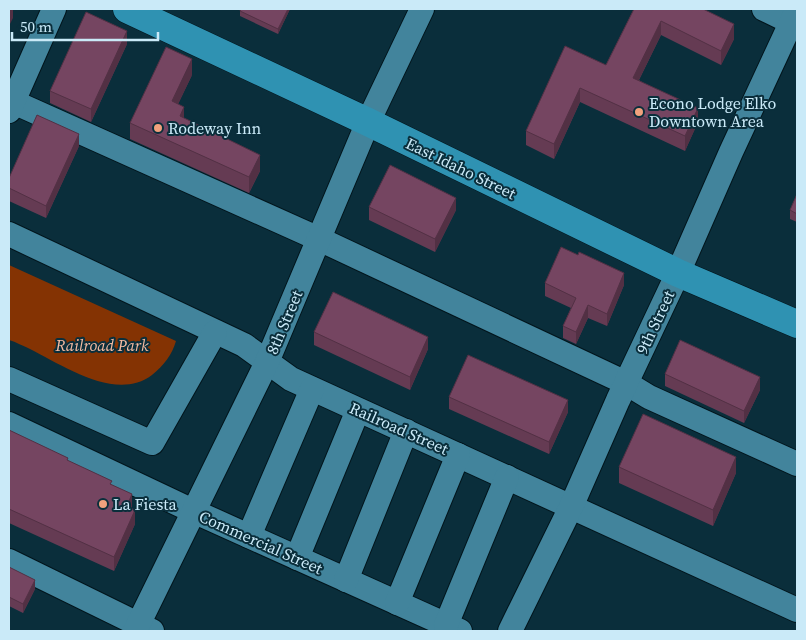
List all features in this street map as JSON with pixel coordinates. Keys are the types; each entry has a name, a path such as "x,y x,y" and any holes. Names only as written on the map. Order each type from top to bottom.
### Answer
{"main road":[{"name":"East Idaho Street","path":"127,9 368,122 678,273 797,324"}],"street":[{"path":"54,9 10,104 319,239 626,383 648,397 797,464"},
{"name":"8th Street","path":"142,629 193,511 267,362 368,122 422,9"},
{"path":"764,9 796,19"},
{"name":"9th Street","path":"510,631 572,506 731,152 796,19"},
{"name":"Railroad Street","path":"9,234 244,345 291,379 797,610"},
{"path":"9,379 152,443 215,332"},
{"path":"249,536 312,389"},
{"path":"297,558 358,410"},
{"name":"Commercial Street","path":"9,424 193,511 453,628"},
{"path":"346,580 406,431"},
{"path":"397,603 458,455"},
{"path":"453,628 507,477"},
{"path":"9,561 142,629"}],"green space":[{"name":"Railroad Park","path":"9,265 176,341 170,355 164,364 152,375 138,382 123,385 107,383 74,372 9,340"}],"building":[{"path":"241,9 288,9 278,29 240,11"},
{"path":"634,9 703,9 734,24 721,51 661,21 633,78 698,108 685,136 580,88 554,144 526,131 565,46 606,65"},
{"path":"86,12 127,31 91,109 50,91"},
{"path":"166,47 192,59 172,101 184,107 180,116 260,155 249,177 130,123"},
{"path":"37,115 79,134 46,206 9,188 9,178"},
{"path":"390,165 456,198 435,239 369,207"},
{"path":"797,194 797,214 790,210"},
{"path":"561,247 578,255 579,252 624,273 607,314 588,305 576,332 563,326 576,298 545,283"},
{"path":"333,292 428,337 410,377 314,332"},
{"path":"680,340 760,377 744,411 665,374"},
{"path":"468,355 568,400 549,442 449,397"},
{"path":"643,414 736,457 713,510 619,467"},
{"path":"9,430 68,458 67,460 112,481 110,484 132,494 127,506 135,510 114,557 9,509"},
{"path":"9,567 35,580 23,604 9,597"}],"place":[{"name":"Econo Lodge Elko Downtown Area","path":"639,112"},
{"name":"Rodeway Inn","path":"158,128"},
{"name":"La Fiesta","path":"103,504"}]}
